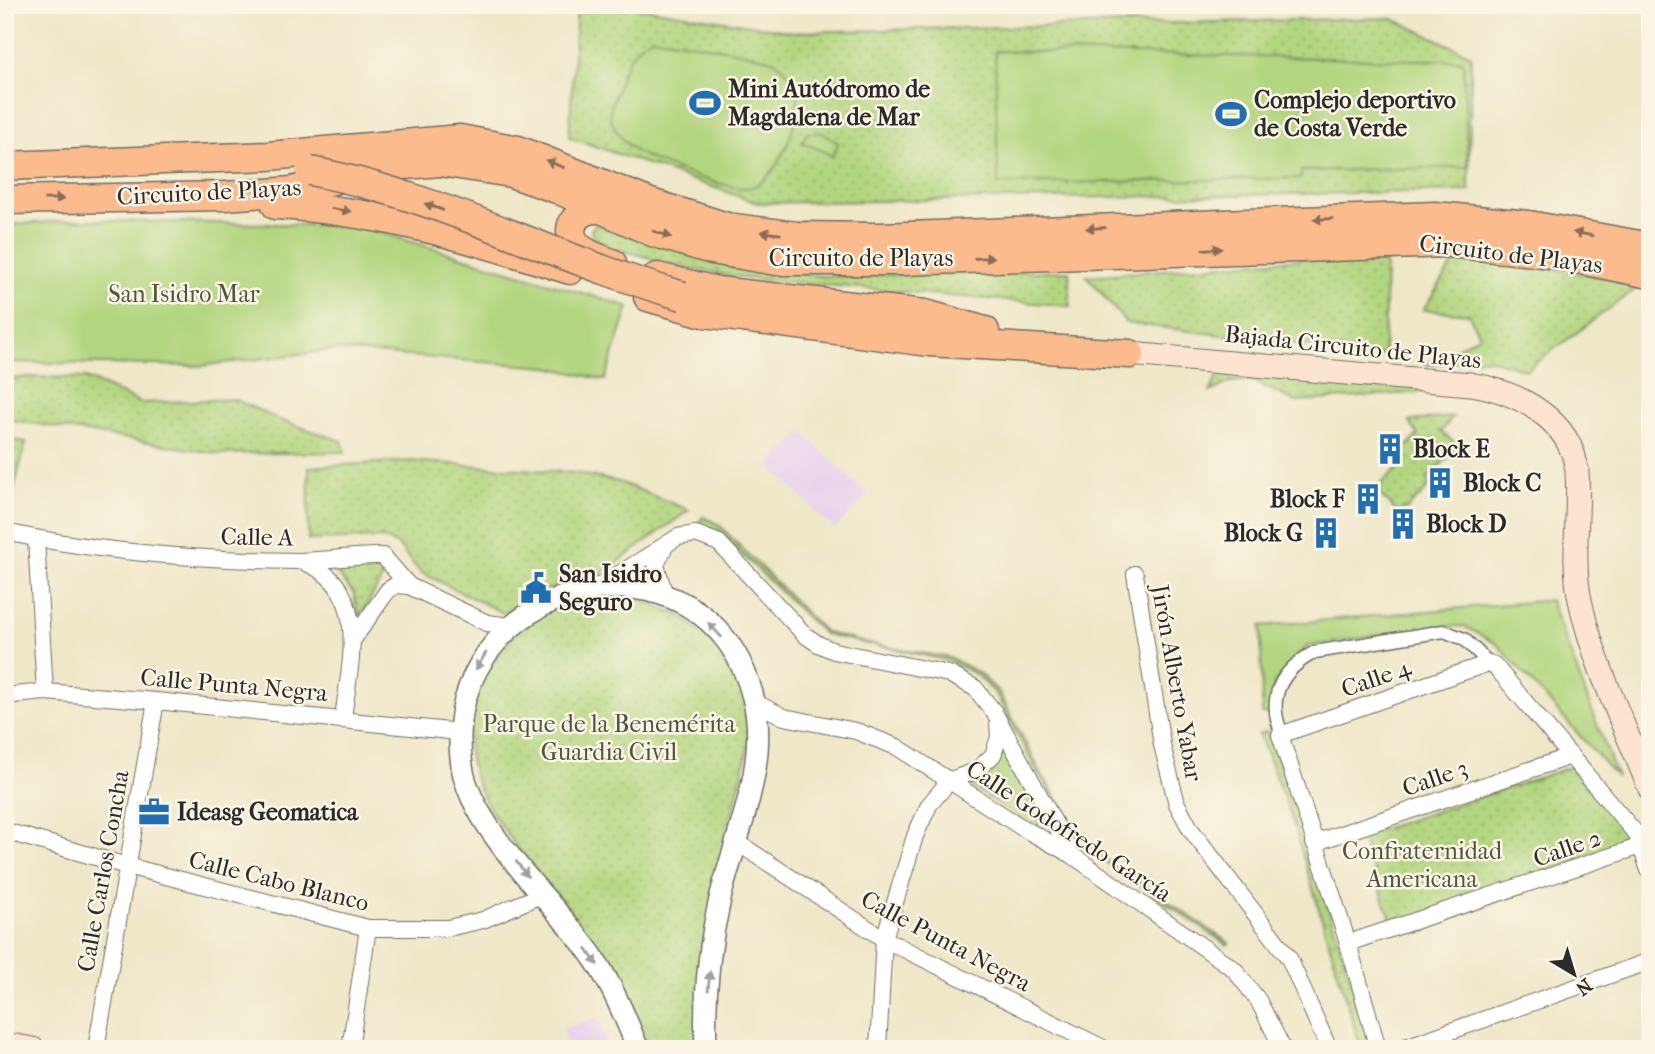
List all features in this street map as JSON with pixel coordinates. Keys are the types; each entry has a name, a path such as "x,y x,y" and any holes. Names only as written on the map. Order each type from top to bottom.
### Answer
{"highway":[{"name":"Circuito de Playas","path":"5,166 268,156 460,139 518,150 694,219 785,235 880,237 1435,216 1529,225 1650,247"},
{"name":"Circuito de Playas","path":"5,200 225,196 292,191 383,167 440,162 511,173 652,232 712,250 776,261 901,261 1449,243 1552,254 1650,274"},
{"path":"5,178 224,169 310,171 362,183 427,204 705,302 985,331 1130,354"},
{"path":"225,196 246,203 356,212 431,229 505,249 704,313 929,342 1130,354"},
{"path":"599,209 585,211 575,219 572,227 573,239 587,252 624,268 717,291 925,314 985,331"}],"main road":[{"name":"Bajada Circuito de Playas","path":"1130,354 1470,384 1506,393 1527,402 1546,417 1567,442 1577,470 1575,558 1583,612 1650,789"},
{"path":"5,1044 33,1049"}],"street":[{"name":"Calle A","path":"5,532 165,558 302,561 349,555 383,556 409,586 499,628"},
{"path":"600,586 667,544 691,534 712,539 818,644 834,651 963,680 982,694 1072,855"},
{"path":"36,539 45,692"},
{"path":"665,595 656,565 667,544"},
{"path":"302,561 318,567 328,576 348,603 352,641 343,718"},
{"name":"Jirón Alberto Yabar","path":"1135,574 1162,745 1177,804 1191,830 1289,958 1329,1049"},
{"path":"352,641 388,590 396,585 409,586"},
{"path":"638,1049 625,1016 596,961 474,803 462,769 458,732 463,702 472,676 499,628 551,600 600,586 628,586 665,595 694,610 718,631 743,669 754,702 758,733 754,771 720,902 709,976 706,1049"},
{"path":"1378,1049 1348,943 1281,735 1275,706 1279,682 1297,662 1315,652 1444,631 1464,639 1489,663 1637,835 1650,873"},
{"name":"Calle 4","path":"1281,735 1489,663"},
{"name":"Calle Punta Negra","path":"5,696 45,692 343,718 458,732"},
{"name":"Calle Carlos Concha","path":"96,1049 156,701"},
{"name":"Calle Godofredo García","path":"754,702 783,717 856,731 897,747 1021,827 1072,855 1234,969 1258,1000 1283,1049"},
{"path":"758,733 783,717"},
{"path":"878,1049 884,939 915,836 929,805 950,780 976,771 993,755 999,737 996,717"},
{"name":"Calle 3","path":"1314,843 1571,756"},
{"name":"Calle Cabo Blanco","path":"5,831 127,866 368,928 448,928 483,920 542,894"},
{"name":"Calle Punta Negra","path":"735,841 884,939 1104,1049"},
{"name":"Calle 2","path":"1348,943 1641,846"},
{"path":"350,1049 368,928"},
{"path":"1400,1049 1650,961"}],"shaded area":[{"path":"802,432 868,495 834,529 769,465"},
{"path":"597,1016 610,1049 569,1049 562,1030"}],"green space":[{"path":"577,5 623,5 794,32 1391,18 1471,55 1469,191 758,203 569,137"},
{"name":"Mini Autódromo de Magdalena de Mar","path":"651,37 737,51 768,59 790,74 796,86 798,103 792,133 778,163 758,184 747,188 737,187 692,175 637,152 619,135 611,118 612,102 631,56"},
{"name":"Complejo deportivo de Costa Verde","path":"995,51 1463,61 1468,167 1301,171 1301,178 998,184"},
{"path":"807,133 823,133 838,143 833,156 802,142"},
{"name":"San Isidro Mar","path":"76,220 359,226 629,307 605,380 548,367 334,350 199,366 5,362 5,225"},
{"path":"595,225 604,225 742,269 823,276 1069,271 1070,306 744,278 683,267 610,247 593,237 591,230"},
{"path":"1386,252 1384,355 1126,323 1087,276"},
{"path":"1459,255 1644,283 1526,370 1487,358 1425,365 1479,336 1469,314 1423,310"},
{"path":"1220,370 1423,386 1421,392 1296,402 1251,380 1230,382 1210,392"},
{"path":"27,377 86,378 141,403 234,399 280,420 342,441 345,452 220,454 5,419 5,380"},
{"path":"1453,417 1441,432 1459,446 1427,479 1431,485 1406,510 1402,509 1397,513 1375,489 1397,469 1392,462 1418,435 1409,421"},
{"path":"5,438 26,442 8,513 5,512"},
{"path":"411,461 575,473 619,482 689,510 596,578 542,591 503,613 420,572 398,545 383,538 308,540 309,467"},
{"path":"703,517 718,524 825,632 859,641 824,634 718,531 696,526"},
{"path":"382,564 386,572 359,618 354,594 333,568"},
{"name":"Parque de la Benemérita Guardia Civil","path":"592,597 636,597 682,617 708,638 722,654 742,691 750,741 713,895 698,1049 647,1049 590,940 496,819 478,786 470,759 469,732 474,704 485,677 500,652 519,630 542,613 567,601"},
{"path":"1550,600 1617,777 1497,644 1464,626 1433,627 1306,647 1274,683 1271,714 1262,714 1261,626"},
{"path":"872,644 951,658 979,673 999,692 1041,773 1072,822 1037,772 996,694 977,675 949,661"},
{"path":"1267,731 1298,813 1373,1049 1361,1049 1291,816 1259,734"},
{"path":"1004,751 1012,752 1039,823 1038,827 1034,828 971,786"},
{"name":"Confraternidad Americana","path":"1571,767 1630,836 1628,842 1393,925 1361,836"},
{"path":"1080,833 1097,853 1229,943 1227,945 1095,855"}],"place":[{"name":"Mini Autódromo de Magdalena de Mar","path":"705,103"},
{"name":"Complejo deportivo de Costa Verde","path":"1231,114"},
{"name":"Block E","path":"1390,449"},
{"name":"Block C","path":"1440,483"},
{"name":"Block F","path":"1368,499"},
{"name":"Block D","path":"1403,524"},
{"name":"Block G","path":"1326,533"},
{"name":"San Isidro Seguro","path":"536,588"},
{"name":"Ideasg Geomatica","path":"154,812"}]}
